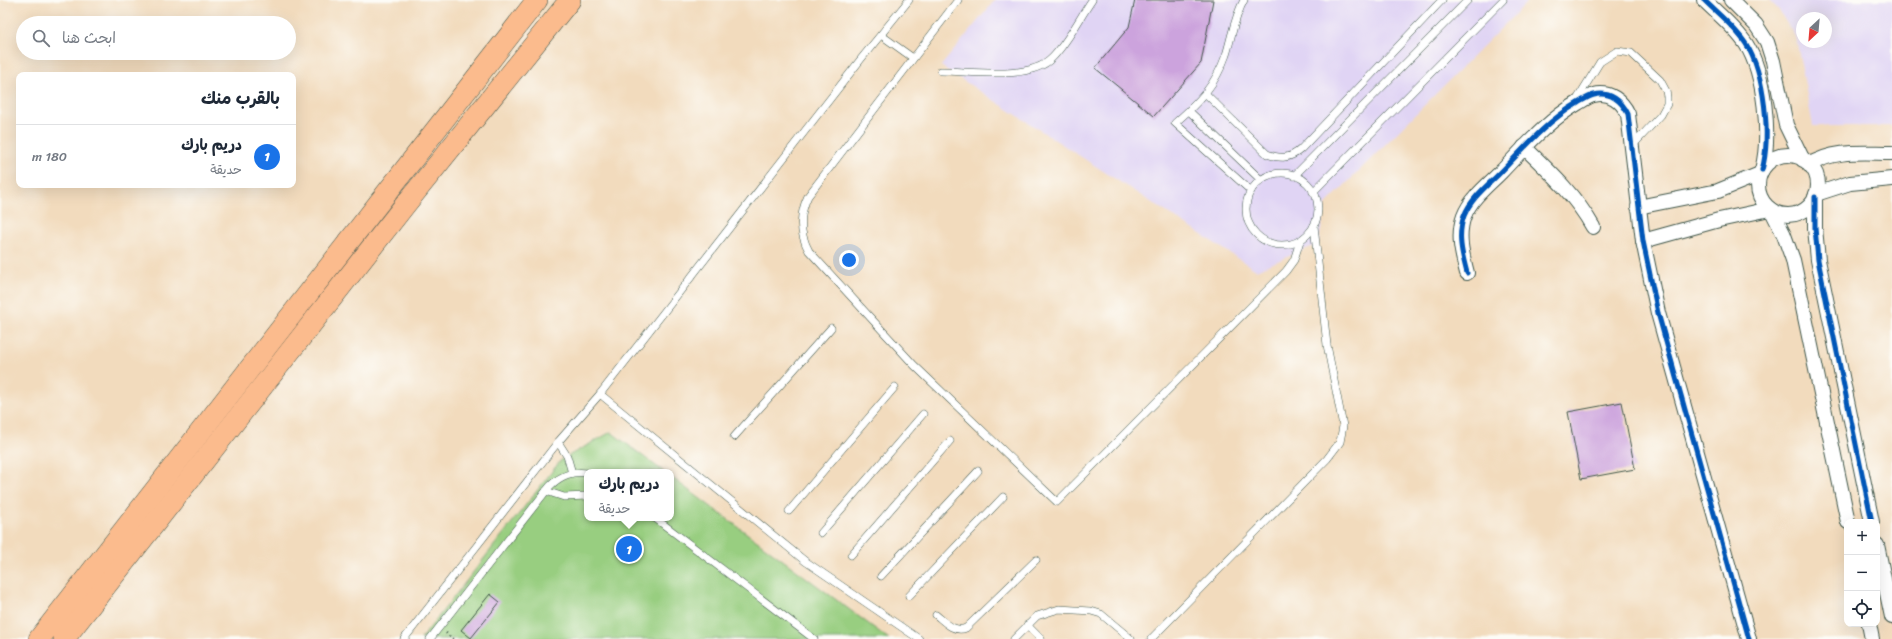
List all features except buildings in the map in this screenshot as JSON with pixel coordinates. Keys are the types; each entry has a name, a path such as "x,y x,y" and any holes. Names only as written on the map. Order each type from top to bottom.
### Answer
{"main road":[{"path":"39,639 537,0"},
{"path":"64,639 405,205 570,0"}],"street":[{"path":"1704,0 1741,37 1755,64 1761,88 1766,129 1766,150 1758,185 1758,192 1761,200 1771,210 1784,235 1793,260 1847,519"},
{"path":"1731,0 1756,25 1767,42 1773,61 1786,125 1806,162 1817,178 1815,228 1818,260 1871,519"},
{"path":"1467,273 1460,240 1464,215 1473,200 1524,147 1554,119 1592,95 1600,94 1614,97 1625,107 1628,114 1643,241 1667,349 1749,639"},
{"path":"1524,147 1564,185 1585,212 1593,227"},
{"path":"1638,207 1718,191 1761,172 1767,164 1780,156 1788,155 1806,162 1836,154 1892,153"},
{"path":"1643,241 1719,220 1771,210 1779,214 1793,215 1807,208 1816,195 1850,183 1892,179"},
{"path":"1879,555 1892,617"},
{"path":"1870,627 1872,639"}],"lane":[{"path":"404,639 558,442 600,394 909,0"},
{"path":"958,0 808,196 801,214 802,233 809,251 914,365 1057,502 1286,271 1294,260 1300,241"},
{"path":"941,70 1018,72 1039,68 1056,54 1092,0"},
{"path":"1244,0 1236,18 1222,66 1206,94 1175,123 1251,191"},
{"path":"1206,94 1267,154 1280,158 1292,156 1306,144 1442,0"},
{"path":"1294,176 1468,0"},
{"path":"1313,192 1503,0"},
{"path":"881,35 913,58"},
{"path":"1573,106 1600,62 1617,51 1631,53 1660,80 1666,91 1667,97 1667,104 1660,115 1632,145"},
{"path":"1189,111 1261,180"},
{"path":"1151,639 1327,459 1340,442 1342,419 1326,338 1314,226 1317,215 1317,203 1313,192 1305,182 1294,176 1283,174 1272,175 1261,180 1251,191 1246,201 1248,222 1252,231 1269,243 1280,245 1300,241 1314,226"},
{"path":"734,437 831,328"},
{"path":"789,511 895,386"},
{"path":"600,394 805,561 918,639"},
{"path":"821,533 923,414"},
{"path":"851,555 950,441"},
{"path":"558,442 567,456 572,473"},
{"path":"881,576 978,471"},
{"path":"430,639 556,480 572,473 584,473"},
{"path":"546,491 564,498 584,496"},
{"path":"909,596 1003,498"},
{"path":"659,521 814,639"},
{"path":"936,615 955,630 960,631 966,628 1036,560"},
{"path":"1014,639 1037,616 1059,609 1091,611 1106,617 1130,639"},
{"path":"1027,625 1040,639"}],"shaded area":[{"path":"995,0 1529,0 1326,204 1318,244 1256,270 941,66"},
{"path":"1769,0 1892,0 1892,126 1813,126 1798,48 1832,48 1832,12 1796,12 1796,38 1778,9"}],"green space":[{"path":"611,432 660,469 584,469 584,521 674,521 674,479 889,639 421,639 561,460"}],"cycle path":[{"path":"1704,0 1732,26 1742,38 1753,57 1762,88 1766,124 1765,156 1762,170"},
{"path":"1467,273 1462,252 1461,230 1467,209 1475,198 1546,126 1567,110 1586,98 1594,95 1605,94 1619,101 1628,114 1643,241 1658,313 1749,639"},
{"path":"1815,197 1815,228 1818,260 1871,519"}],"place":[{"name":"دريم بارك","path":"629,549"}]}
